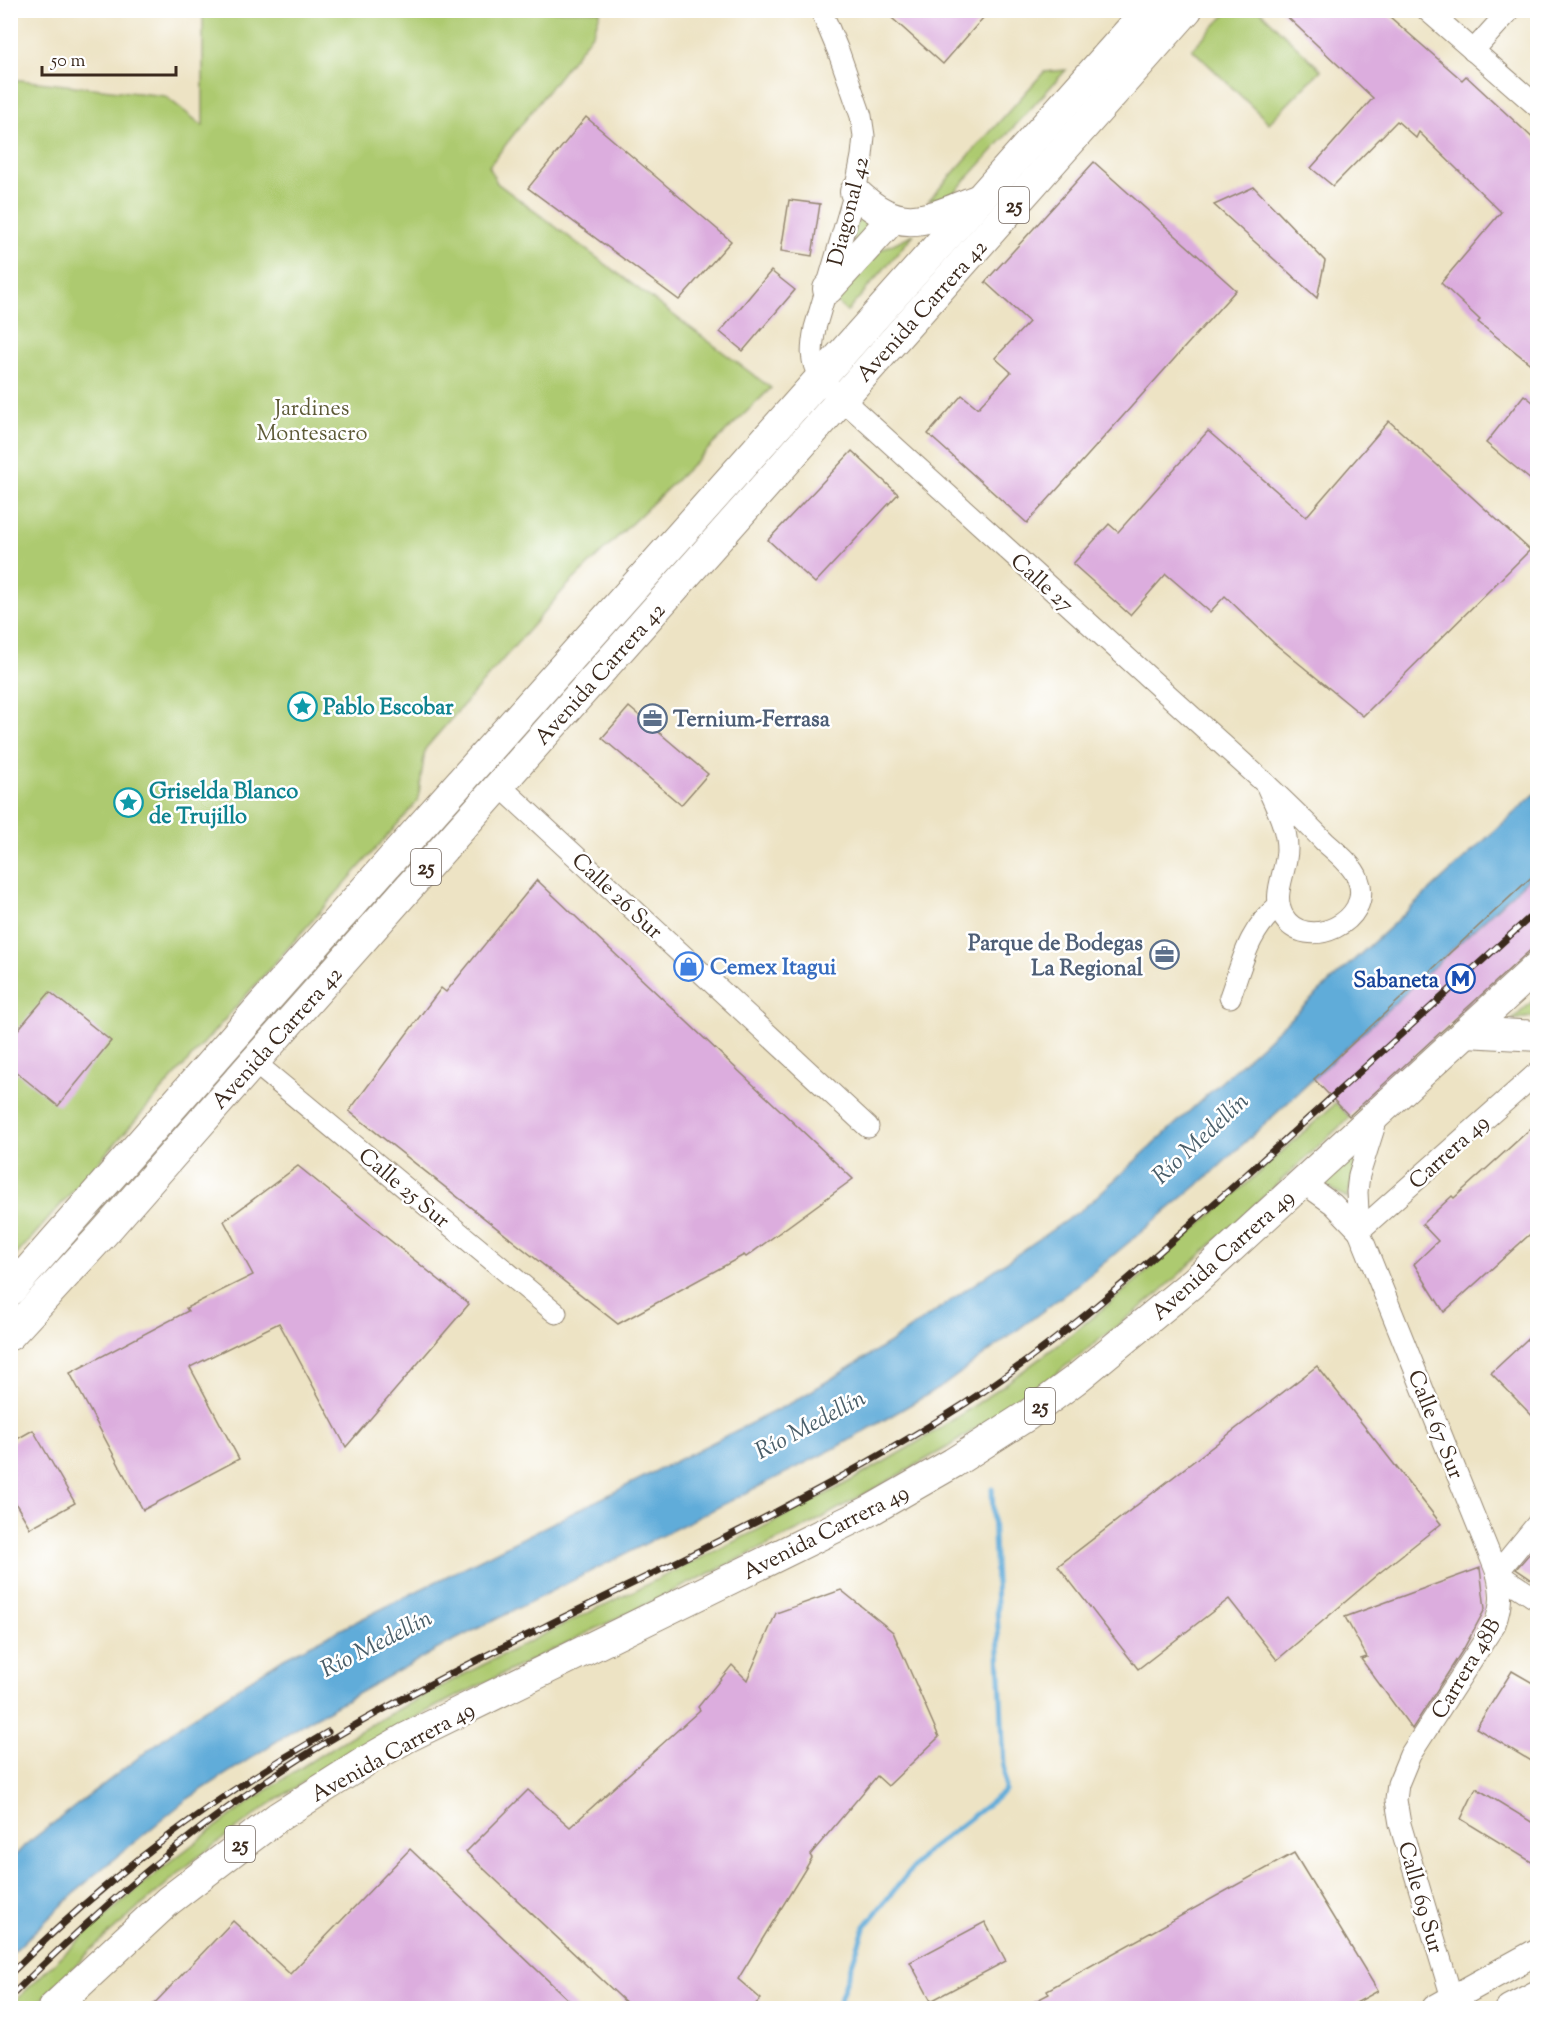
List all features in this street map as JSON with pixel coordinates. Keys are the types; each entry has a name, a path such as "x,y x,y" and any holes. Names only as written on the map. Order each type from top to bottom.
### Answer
{"highway":[{"name":"Avenida Carrera 42","path":"12,1288 1148,10"},
{"name":"Avenida Carrera 42","path":"10,1335 110,1226 1187,10"},
{"path":"855,192 871,207 893,218 909,220 929,219 982,197"},
{"path":"828,289 893,218"},
{"path":"285,979 374,927"},
{"name":"Avenida Carrera 49","path":"53,2008 168,1901 278,1816 366,1761 453,1714 871,1510 954,1463 1028,1415 1136,1331 1195,1281 1538,966"},
{"path":"1466,1032 1535,1033"}],"main road":[{"path":"1447,2005 1538,1951"},
{"path":"1509,2008 1538,1993"}],"street":[{"path":"1427,10 1538,107"},
{"path":"1473,51 1510,10"},
{"name":"Diagonal 42","path":"820,379 811,355 815,328 855,192 864,136 861,116 839,52 821,14"},
{"name":"Calle 27","path":"820,379 1266,784 1341,857 1358,878 1361,892 1358,908 1344,923 1330,930 1309,933 1292,927 1284,917 1279,905 1278,890 1284,870 1285,831 1266,784"},
{"name":"Calle 26 Sur","path":"499,785 868,1127"},
{"path":"1230,997 1251,937 1267,915 1279,905"},
{"name":"Calle 25 Sur","path":"254,1062 556,1313"},
{"name":"Carrera 49","path":"1359,1231 1538,1072"},
{"name":"Calle 67 Sur","path":"1379,1112 1359,1175 1357,1209 1359,1231 1497,1573"},
{"name":"Calle 67 Sur","path":"1302,1182 1333,1204 1359,1231"},
{"path":"1538,1523 1497,1573 1538,1600"},
{"name":"Carrera 48B","path":"1398,1784 1410,1755 1495,1624 1501,1606 1501,1591 1497,1573"},
{"name":"Calle 69 Sur","path":"1398,1784 1396,1800 1400,1824 1447,2005"}],"green space":[{"name":"Jardines Montesacro","path":"203,11 601,11 593,33 489,166 497,183 771,388 565,588 425,749 418,801 11,1261 11,79 165,96 203,126"},
{"path":"1229,11 1260,11 1321,70 1269,123 1192,49"},
{"path":"1066,70 952,195 929,200 1044,72"},
{"path":"859,209 874,222 852,247"},
{"path":"914,234 847,312 835,301 880,250"},
{"path":"1537,997 1537,1016 1512,1020"},
{"path":"1336,1103 1350,1117 1159,1293 1044,1383 948,1447 811,1524 441,1704 340,1758 270,1804 194,1860 96,1945 33,2008 11,2008 11,2005 54,1963 143,1884 237,1811 336,1745 454,1680 723,1547 856,1478 977,1404 1084,1324 1136,1281"},
{"path":"1361,1150 1347,1198 1320,1182"}],"water":[{"name":"Río Medellín","path":"1537,792 1537,871 1213,1172 1080,1283 944,1385 841,1445 445,1645 308,1721 186,1800 93,1876 11,1954 11,1860 25,1845 186,1721 284,1658 795,1401 888,1344 1085,1207"}],"building":[{"path":"883,10 990,10 943,64"},
{"path":"1280,10 1382,10 1462,80 1466,76 1538,143 1538,370 1478,322 1480,320 1441,283 1501,212 1419,132 1416,138 1397,121 1333,186 1311,168 1373,98"},
{"path":"586,117 731,241 679,300 528,188"},
{"path":"1094,162 1236,290 1027,523 928,434 962,395 978,408 1011,372 995,358 1029,322 985,282"},
{"path":"1254,187 1325,261 1317,298 1214,205"},
{"path":"789,200 820,204 812,256 781,251"},
{"path":"771,271 795,290 743,351 720,332"},
{"path":"1524,395 1538,406 1538,486 1486,443"},
{"path":"1389,421 1530,550 1363,716 1274,643 1225,596 1210,612 1166,574 1130,615 1073,564 1109,524 1118,532 1208,431 1306,517"},
{"path":"852,451 898,494 815,583 768,540"},
{"path":"629,707 708,774 681,805 602,738"},
{"name":"Sabaneta","path":"1538,871 1538,943 1349,1116 1314,1079"},
{"path":"537,880 853,1179 746,1257 744,1255 618,1324 349,1111 441,988 446,992"},
{"path":"50,992 111,1041 58,1106 10,1067 10,1039"},
{"path":"1538,1122 1538,1227 1444,1312 1414,1264 1438,1241 1422,1224"},
{"path":"298,1166 469,1304 346,1447 279,1323 190,1367 239,1459 143,1510 70,1373 188,1311 186,1308 253,1275 224,1221"},
{"path":"1538,1329 1538,1422 1491,1373"},
{"path":"1317,1366 1441,1524 1277,1660 1229,1599 1138,1669 1058,1566"},
{"path":"33,1430 75,1503 30,1528 10,1494 10,1443"},
{"path":"1538,1544 1538,1584 1516,1569"},
{"path":"1480,1568 1485,1609 1464,1648 1412,1729 1361,1659 1367,1657 1345,1617"},
{"path":"841,1590 893,1632 939,1737 888,1786 877,1776 810,1855 812,1858 738,1979 761,1999 751,2008 632,2008 466,1852 528,1790 570,1827 700,1710 698,1707 732,1665 747,1680 776,1613"},
{"path":"1512,1671 1538,1686 1538,1765 1476,1728"},
{"path":"1476,1788 1538,1826 1538,1866 1461,1819"},
{"path":"410,1849 577,2008 150,2008 233,1921 290,1974"},
{"path":"1294,1853 1378,1991 1347,2008 1022,2008 1049,1994 1047,1990"},
{"path":"985,1922 1006,1961 931,2001 910,1962"}],"waterway":[{"path":"837,2008 865,1926 924,1854 1005,1791 992,1489"}],"railway":[{"path":"10,1997 75,1934 177,1846 249,1792 320,1746 457,1670 806,1496 947,1415 1024,1363 1167,1246 1538,910"},
{"path":"10,1974 84,1905 161,1842 242,1785 328,1732"}],"place":[{"name":"Pablo Escobar","path":"302,706"},
{"name":"Ternium-Ferrasa","path":"652,718"},
{"name":"Griselda Blanco de Trujillo","path":"128,803"},
{"name":"Parque de Bodegas La Regional","path":"1164,955"},
{"name":"Cemex Itagui","path":"689,966"},
{"name":"Sabaneta","path":"1460,979"}]}
